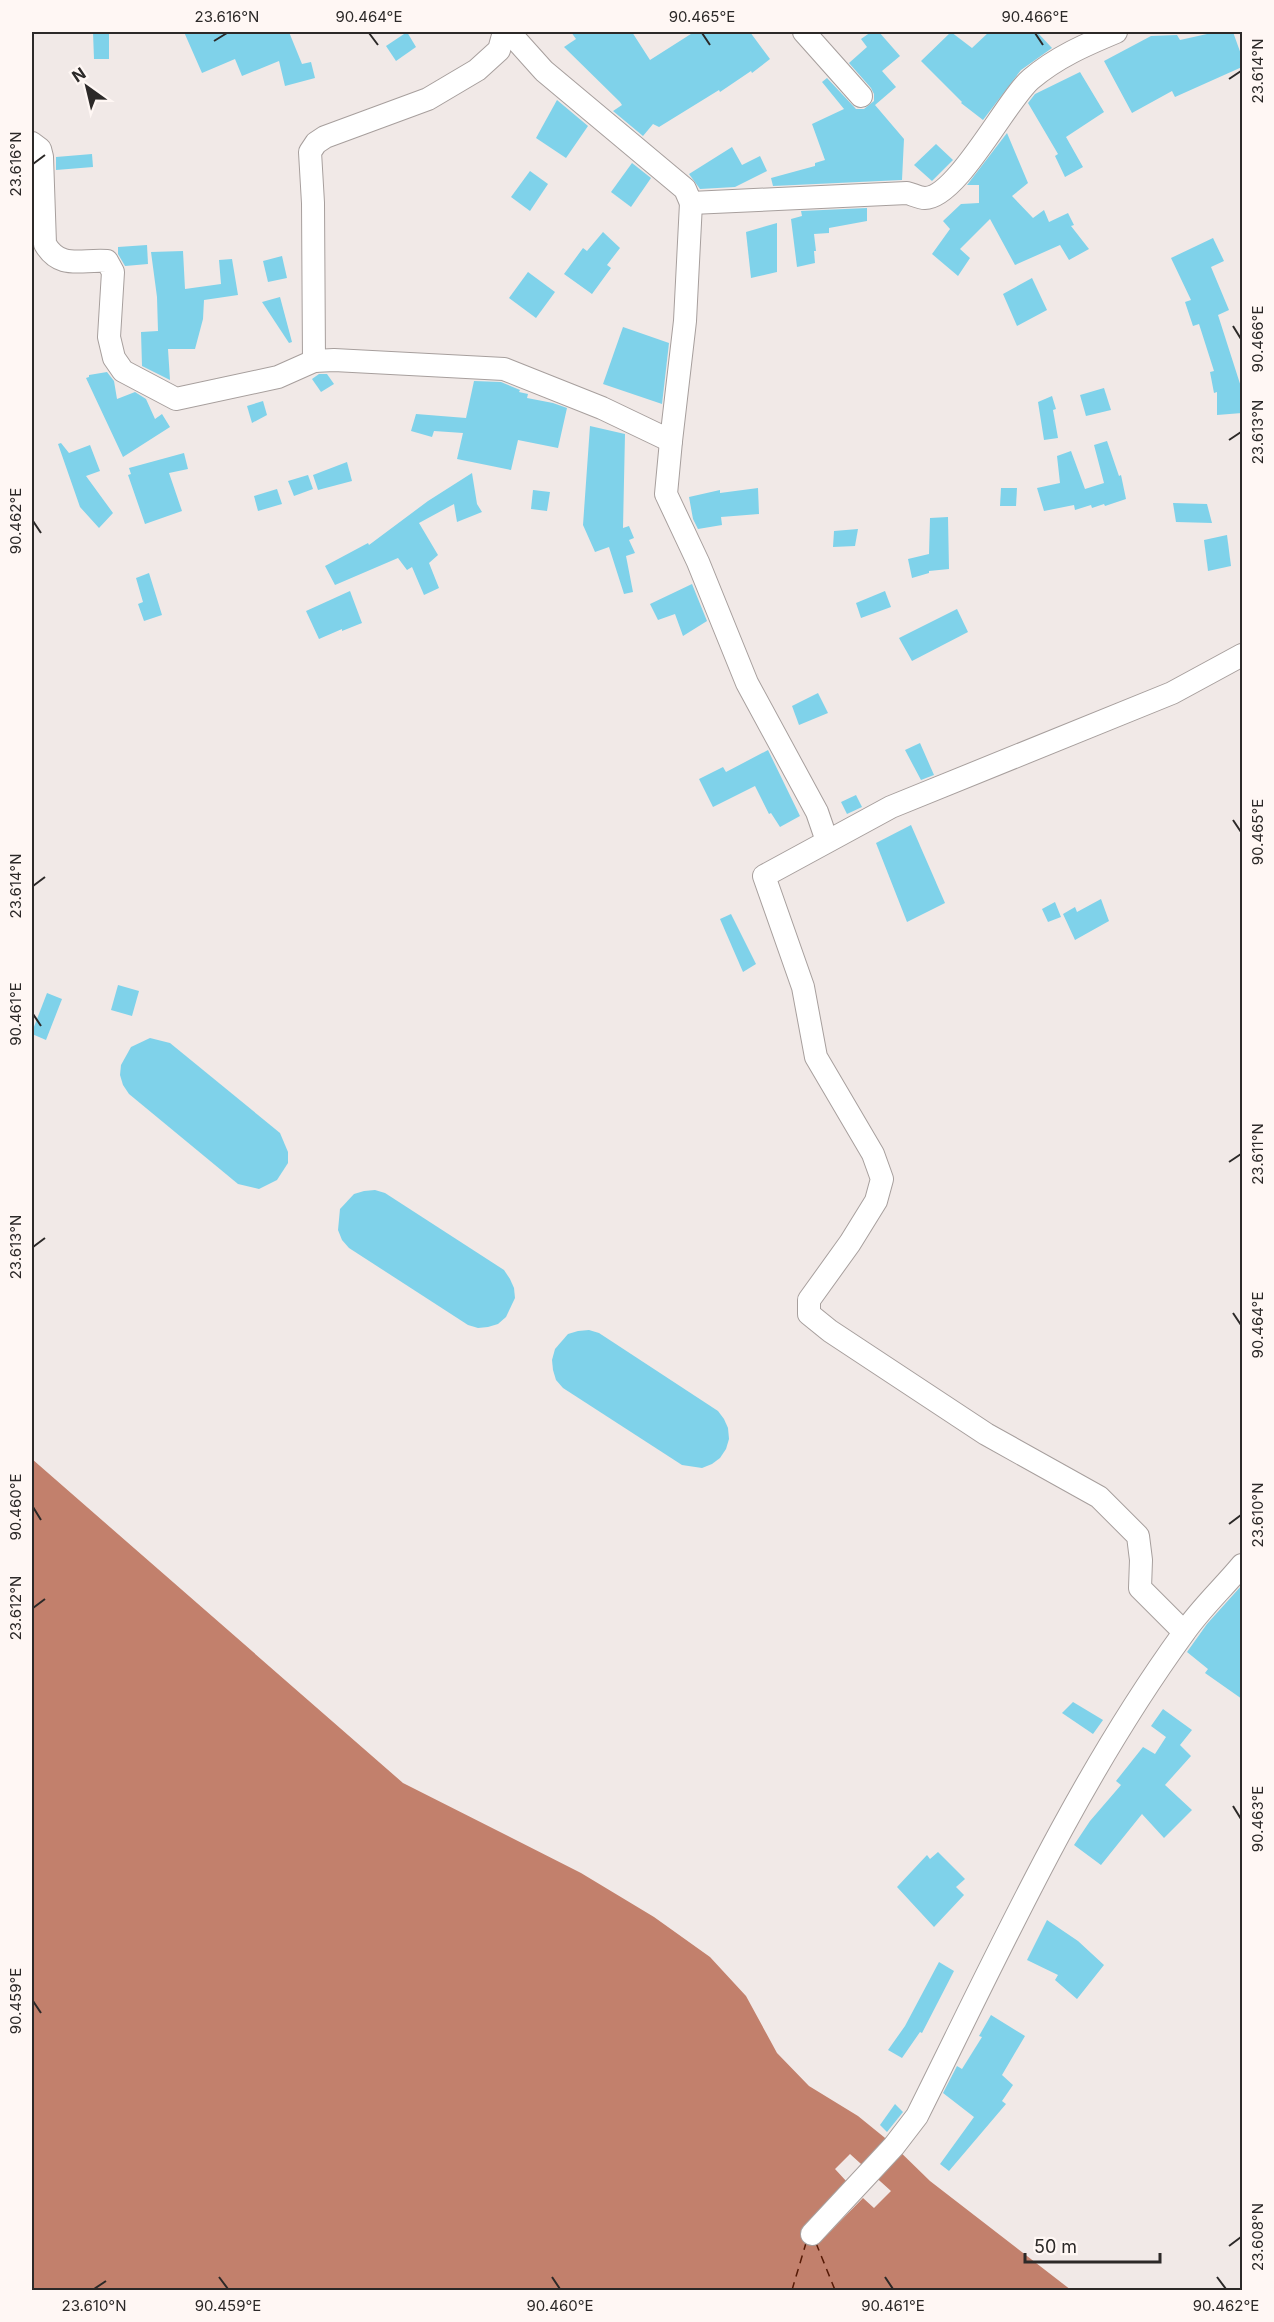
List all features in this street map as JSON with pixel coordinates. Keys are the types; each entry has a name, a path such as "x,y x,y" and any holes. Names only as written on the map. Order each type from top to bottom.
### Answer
{"street":[{"path":"314,361 313,203 310,152 316,143 325,137 428,99 477,70 499,50 504,32"},
{"path":"509,32 544,71 685,189 691,203 685,321 666,494 698,562 747,683 818,812 827,841"},
{"path":"804,32 861,96"},
{"path":"691,203 907,193 924,198 937,195 973,158 1029,81 1066,54 1116,32"},
{"path":"32,143 40,149 45,244 51,255 67,263 107,261 113,272 109,336 114,358 123,371 176,399 278,377 314,361 334,360 504,369 602,408 671,441"},
{"path":"1184,1632 1140,1587 1141,1560 1138,1536 1099,1497 986,1434 809,1314 809,1300 850,1243 876,1201 882,1179 873,1154 816,1057 803,987 765,876 891,807 1172,693 1242,655"},
{"path":"812,2234 894,2146 917,2116 1050,1851 1122,1725 1184,1632 1242,1565"}],"shaded area":[{"path":"32,1459 403,1783 581,1873 654,1917 710,1957 746,1996 777,2053 809,2086 858,2116 890,2142 930,2181 1071,2290 32,2290"}],"pier":[{"path":"850,2154 891,2191 874,2208 863,2198 820,2242 804,2226 847,2182 835,2169"}],"building":[{"path":"93,32 109,32 109,59 94,59"},
{"path":"184,32 289,32 302,64 311,62 315,78 285,86 279,61 242,76 235,59 202,73"},
{"path":"407,32 416,47 396,61 386,46"},
{"path":"571,32 632,32 650,60 694,32 750,32 770,59 752,73 751,71 720,92 719,90 659,127 653,124 643,136 613,111 622,105 620,102 564,47 576,39"},
{"path":"871,32 879,32 900,56 882,71 896,87 875,105 904,139 902,180 773,186 771,178 815,166 815,163 825,160 812,124 844,109 822,82 827,78 856,109 864,109 874,101 871,88 849,63 867,47 861,39"},
{"path":"951,32 972,48 989,32 1037,32 1052,48 1021,70 983,120 961,103 921,61"},
{"path":"1216,32 1233,32 1242,57 1242,67 1175,97 1172,91 1132,113 1104,61 1151,36 1177,35 1180,40"},
{"path":"1080,72 1104,112 1066,137 1083,167 1065,177 1055,156 1058,154 1028,103 1035,94"},
{"path":"557,100 588,126 566,158 536,138"},
{"path":"1007,133 1028,183 1012,196 1033,218 1044,210 1049,222 1068,213 1074,225 1071,226 1089,249 1069,260 1060,245 1015,265 990,219 960,249 970,258 958,276 932,254 950,229 943,221 961,204 979,203 979,185 967,185"},
{"path":"936,144 953,160 932,181 914,165"},
{"path":"732,147 742,165 760,156 767,171 735,187 700,189 689,174"},
{"path":"92,154 93,167 56,170 56,157"},
{"path":"632,163 651,178 631,207 611,192"},
{"path":"530,171 548,184 530,211 511,197"},
{"path":"867,208 867,221 829,228 829,233 814,234 815,263 797,267 791,219 802,216 801,211"},
{"path":"777,223 777,272 751,278 746,232"},
{"path":"603,232 620,248 607,265 611,268 592,294 564,274 583,248 587,251"},
{"path":"1213,238 1224,261 1211,267 1229,310 1218,315 1242,390 1242,413 1217,415 1217,392 1214,393 1210,372 1214,371 1199,324 1193,326 1185,302 1191,300 1171,258"},
{"path":"147,245 148,264 125,266 118,254 118,247"},
{"path":"183,251 185,289 221,284 219,260 232,259 238,295 204,300 203,319 195,349 168,349 170,380 142,366 141,332 158,331 157,297 151,252"},
{"path":"282,256 287,278 268,282 263,261"},
{"path":"528,272 555,292 536,318 509,298"},
{"path":"1032,278 1047,310 1017,326 1003,294"},
{"path":"280,297 292,342 289,343 262,302"},
{"path":"623,327 669,343 662,404 603,384"},
{"path":"107,372 114,381 117,399 135,392 146,399 155,419 162,414 170,427 123,457 86,378 89,375"},
{"path":"319,374 327,374 334,384 321,392 312,379"},
{"path":"474,381 501,382 520,390 519,392 528,394 527,398 567,408 558,448 518,440 511,470 457,459 463,433 434,431 432,437 411,431 416,414 466,418"},
{"path":"1104,388 1111,410 1086,416 1080,395"},
{"path":"1052,396 1056,409 1053,410 1058,438 1044,440 1038,402"},
{"path":"263,401 267,415 252,423 247,406"},
{"path":"590,426 625,434 623,528 629,526 634,538 629,540 635,553 626,556 633,592 624,594 609,547 595,552 583,525"},
{"path":"1107,441 1119,476 1121,475 1126,499 1092,508 1091,505 1075,510 1074,505 1044,511 1037,488 1060,483 1057,456 1071,451 1085,489 1104,483 1094,445"},
{"path":"61,443 69,453 90,445 100,471 86,476 113,513 99,528 80,507 58,444"},
{"path":"184,453 188,469 169,473 182,511 145,524 128,475 131,474 129,468"},
{"path":"347,462 352,481 318,490 313,475"},
{"path":"472,473 477,504 482,512 457,522 454,504 419,523 438,555 429,563 439,588 424,595 412,567 407,570 398,558 335,585 325,566 368,543 369,545 428,501"},
{"path":"308,475 313,489 294,496 288,481"},
{"path":"758,488 759,514 721,517 722,525 698,529 693,519 689,497 720,490 720,493"},
{"path":"1001,488 1017,488 1016,506 1000,506"},
{"path":"277,489 282,504 258,511 254,496"},
{"path":"533,490 550,492 547,511 531,509"},
{"path":"1173,503 1207,504 1212,523 1176,522"},
{"path":"948,517 949,569 929,571 929,573 912,578 908,559 929,554 930,518"},
{"path":"858,529 855,546 833,547 834,531"},
{"path":"1227,535 1231,566 1208,571 1204,540"},
{"path":"149,573 162,615 144,621 138,604 143,602 136,578"},
{"path":"692,584 707,621 683,636 675,614 658,620 650,604"},
{"path":"350,591 362,623 319,639 306,611"},
{"path":"885,591 891,607 861,618 856,603"},
{"path":"957,609 968,632 912,661 899,638"},
{"path":"818,693 828,713 799,725 792,706"},
{"path":"920,743 934,775 921,780 905,750"},
{"path":"768,750 800,816 780,827 771,813 769,814 755,786 713,807 699,779 723,767 726,772"},
{"path":"856,795 862,807 847,814 841,802"},
{"path":"911,825 945,903 907,922 876,843"},
{"path":"1101,899 1109,921 1075,940 1063,914 1075,907 1077,912"},
{"path":"1055,902 1061,917 1048,922 1042,909"},
{"path":"731,914 756,964 743,972 720,919"},
{"path":"118,985 139,991 132,1016 111,1010"},
{"path":"47,993 62,999 46,1040 32,1032"},
{"path":"150,1038 170,1043 280,1133 288,1152 288,1163 277,1180 259,1189 238,1184 129,1094 120,1075 121,1065 131,1047"},
{"path":"375,1190 385,1193 504,1270 514,1288 515,1298 506,1317 498,1324 488,1327 478,1328 468,1325 349,1248 342,1240 338,1230 340,1209 354,1194"},
{"path":"589,1330 599,1333 718,1411 728,1428 729,1439 720,1458 702,1468 682,1465 563,1388 556,1380 553,1370 552,1360 555,1349 568,1334"},
{"path":"1242,1585 1242,1699 1205,1673 1208,1669 1187,1652 1207,1624"},
{"path":"1073,1702 1103,1720 1093,1734 1062,1713"},
{"path":"1163,1709 1192,1730 1180,1745 1191,1756 1165,1785 1192,1810 1164,1838 1142,1814 1101,1865 1074,1845 1090,1821 1121,1785 1116,1781 1143,1747 1155,1754 1166,1737 1151,1726"},
{"path":"938,1852 965,1879 956,1887 964,1895 934,1927 897,1887 927,1855 930,1859"},
{"path":"1047,1920 1078,1941 1104,1965 1077,1999 1055,1980 1058,1975 1027,1960"},
{"path":"939,1962 954,1971 922,2033 920,2032 902,2058 888,2050 905,2026"},
{"path":"991,2015 1025,2036 1002,2075 1013,2085 1002,2101 1006,2104 949,2171 940,2164 974,2117 943,2093 957,2066 962,2069 982,2037 979,2036"},
{"path":"895,2104 903,2112 887,2132 880,2125"}],"ferry route":[{"path":"792,2290 806,2243"},
{"path":"816,2243 835,2290"}]}
